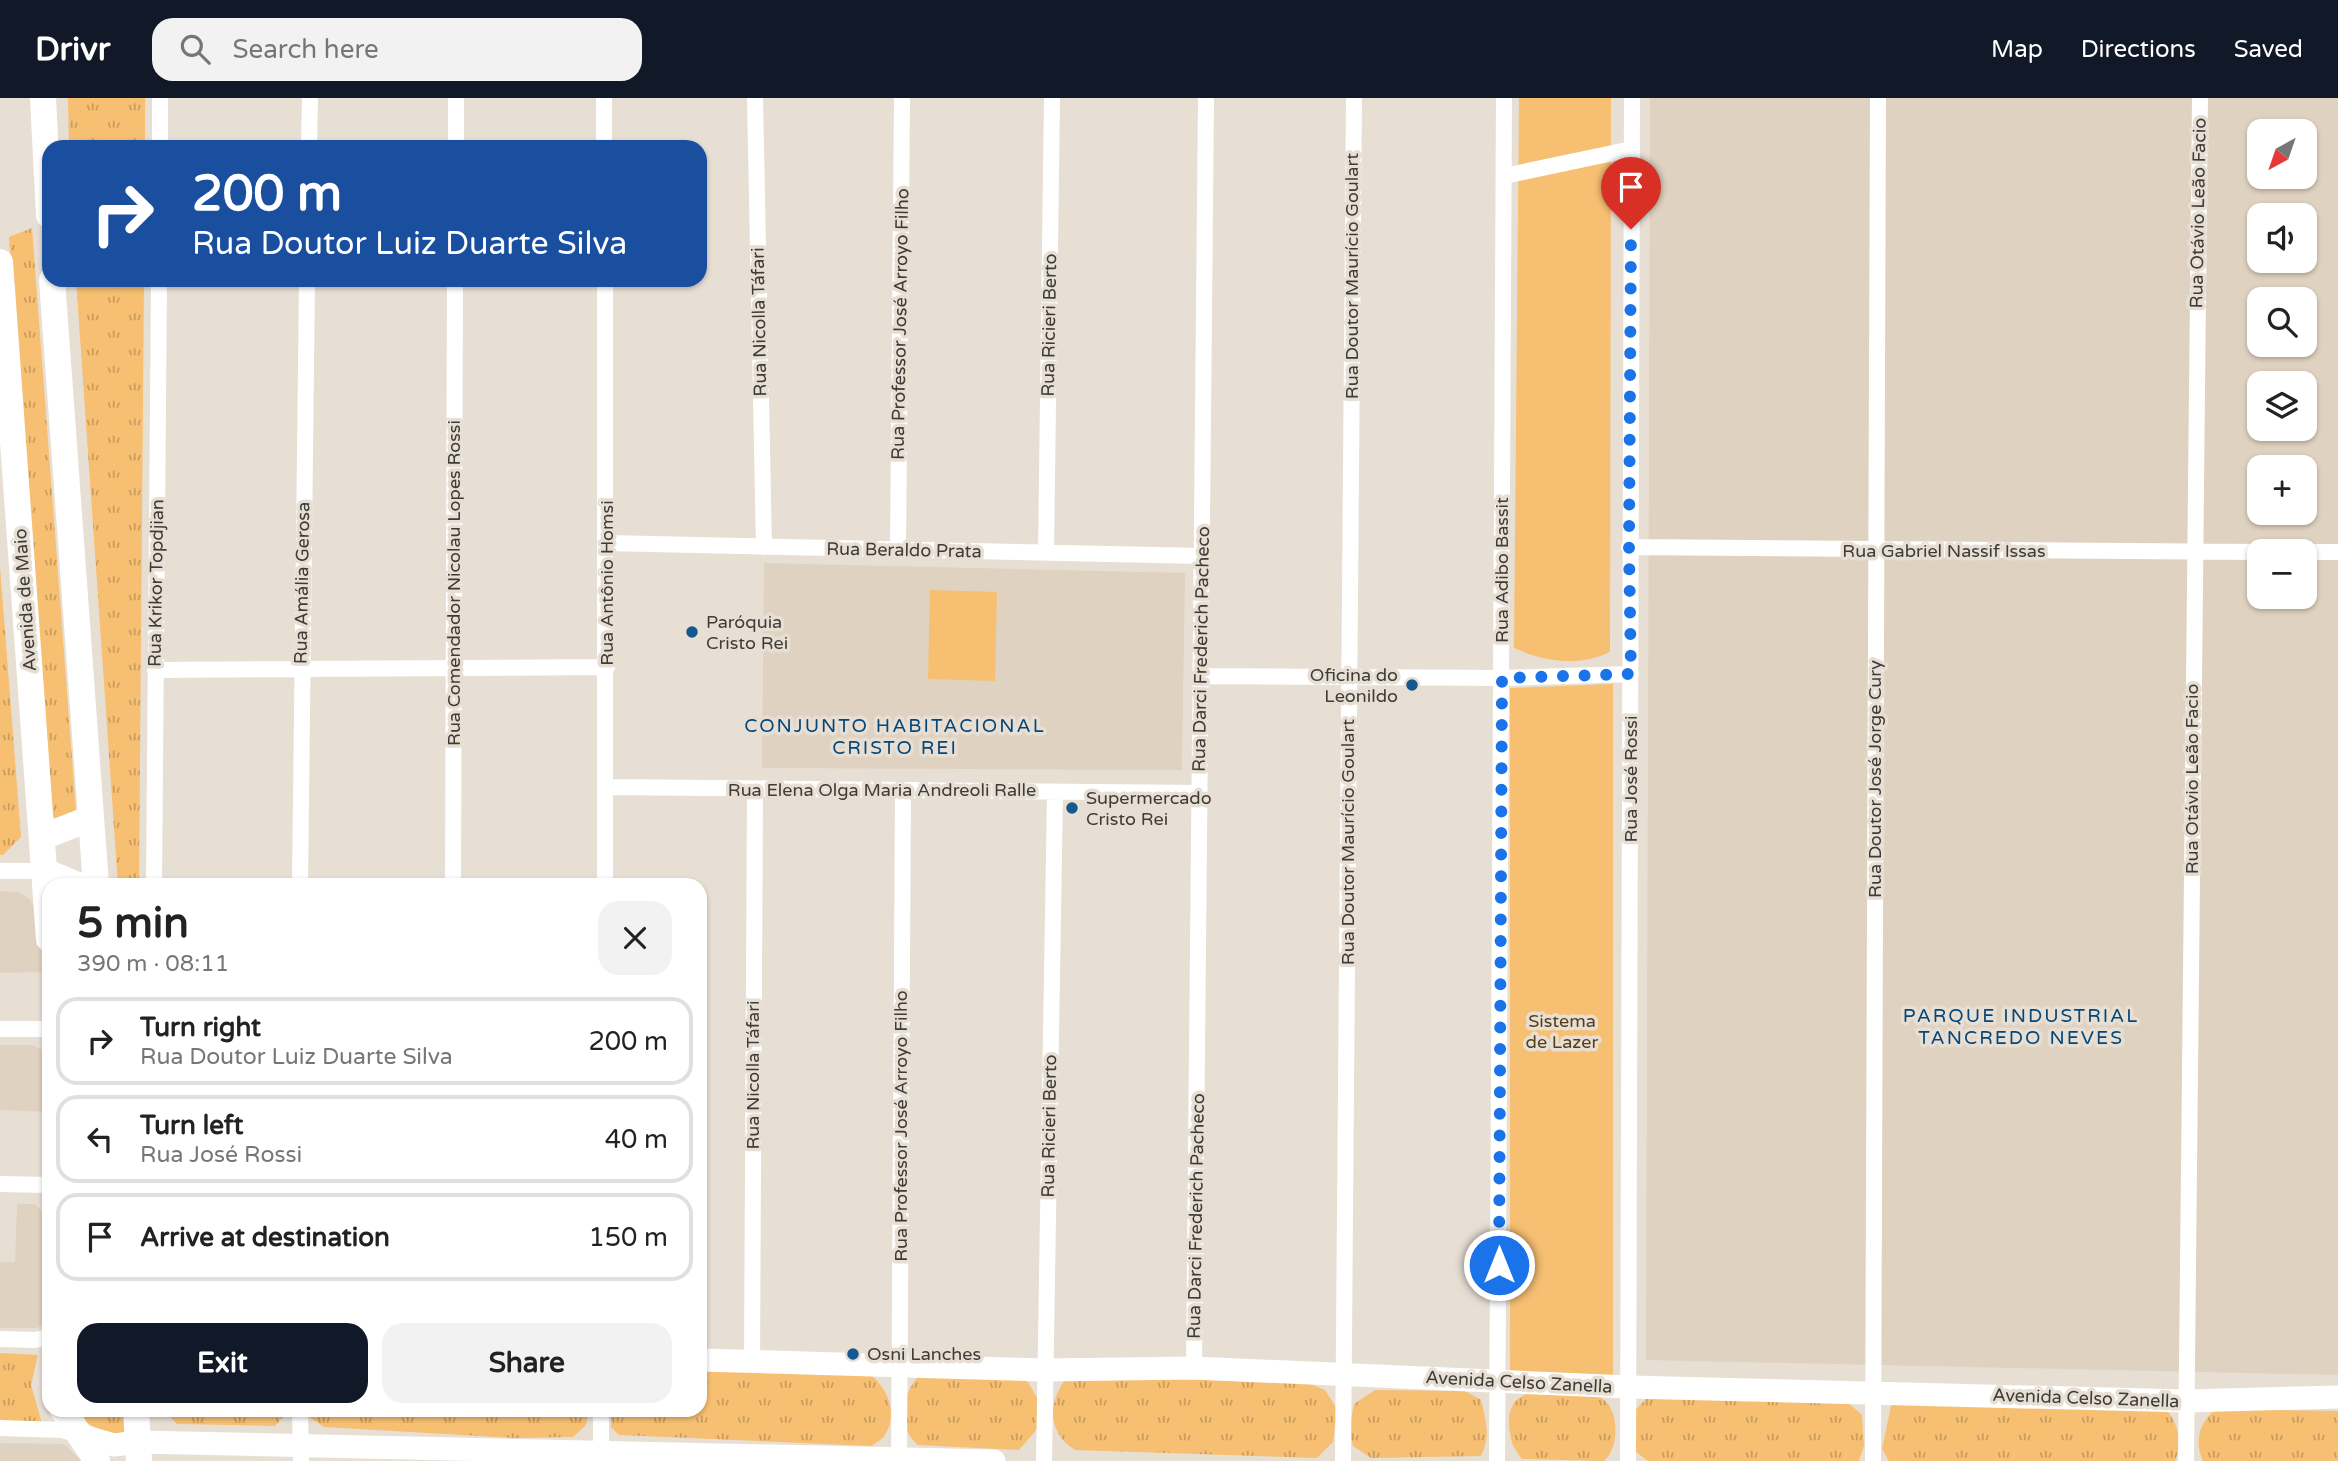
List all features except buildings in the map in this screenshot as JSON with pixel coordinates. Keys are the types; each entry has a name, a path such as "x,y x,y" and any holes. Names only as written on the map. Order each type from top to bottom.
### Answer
{"main road":[{"path":"43,98 45,140"},
{"name":"Avenida de Maio","path":"0,262 45,878"},
{"path":"52,287 95,878"},
{"path":"43,837 90,818"},
{"path":"44,870 62,878"},
{"path":"68,1417 97,1461"},
{"path":"136,1417 139,1452"}],"street":[{"path":"160,98 160,140"},
{"path":"309,140 310,98"},
{"path":"456,98 456,140"},
{"path":"604,98 604,140"},
{"name":"Rua Nicolla Táfari","path":"755,98 764,547"},
{"name":"Rua Professor José Arroyo Filho","path":"898,549 902,98"},
{"name":"Rua Ricieri Berto","path":"1046,552 1052,98"},
{"name":"Rua Darci Frederich Pacheco","path":"1194,1368 1206,98"},
{"name":"Rua Doutor Maurício Goulart","path":"1343,1461 1354,98"},
{"name":"Rua Adibo Bassit","path":"1497,1461 1504,98"},
{"name":"Rua José Rossi","path":"1628,1461 1632,98"},
{"name":"Rua Doutor José Jorge Cury","path":"1873,1461 1878,98"},
{"name":"Rua Otávio Leão Facio","path":"2186,1461 2200,98"},
{"path":"1504,176 1632,149"},
{"name":"Rua Krikor Topdjian","path":"154,878 159,287"},
{"name":"Rua Amália Gerosa","path":"300,878 307,287"},
{"name":"Rua Comendador Nicolau Lopes Rossi","path":"453,878 455,287"},
{"name":"Rua Antônio Homsi","path":"605,287 605,878"},
{"name":"Rua Beraldo Prata","path":"607,543 1202,556"},
{"name":"Rua Gabriel Nassif Issas","path":"1629,547 2247,552"},
{"path":"2317,552 2338,552"},
{"path":"155,670 607,667"},
{"path":"1201,676 1502,678 1631,674"},
{"name":"Rua Elena Olga Maria Andreoli Ralle","path":"606,787 1200,793"},
{"name":"Rua Nicolla Táfari","path":"752,1361 755,789"},
{"name":"Rua Professor José Arroyo Filho","path":"900,1460 902,790"},
{"name":"Rua Ricieri Berto","path":"1044,1461 1055,792"},
{"path":"0,871 44,870"},
{"path":"0,1029 42,1029"},
{"path":"0,1184 42,1185"},
{"path":"0,1339 42,1337"},
{"name":"Avenida Celso Zanella","path":"707,1360 1045,1370 1194,1368 1629,1387 2188,1401 2338,1397"},
{"path":"300,1417 300,1453"},
{"path":"601,1417 601,1456"},
{"path":"0,1428 62,1430 139,1452 994,1461"}],"shaded area":[{"path":"1650,98 2338,98 2338,1375 1646,1360"},
{"path":"764,563 1185,573 1182,770 762,768"},
{"path":"0,891 18,892 30,899 41,921 41,972 0,973"},
{"path":"0,1045 32,1045 41,1049 42,1112 0,1110"},
{"path":"17,1204 35,1204 42,1211 42,1325 37,1328 0,1328 0,1262 15,1262"},
{"path":"0,1443 64,1444 82,1461 0,1461"}],"green space":[{"path":"68,98 145,98 145,140 69,140"},
{"path":"1519,98 1611,98 1610,652 1586,660 1562,661 1538,657 1514,648"},
{"path":"32,228 76,812 58,820 52,816 51,806 9,237"},
{"path":"76,287 144,287 139,878 118,878"},
{"path":"0,567 21,837 3,855 0,855"},
{"path":"930,590 997,592 995,681 928,679"},
{"name":"Sistema de Lazer","path":"1613,684 1613,1377 1510,1376 1510,688"},
{"path":"0,1353 38,1355 31,1385 42,1423 0,1423"},
{"path":"707,1368 865,1371 879,1383 891,1407 889,1426 884,1436 872,1446 619,1435 611,1427 611,1417 707,1417"},
{"path":"921,1373 1012,1375 1028,1382 1040,1403 1038,1428 1019,1450 918,1445 906,1428 903,1409 909,1390"},
{"path":"1068,1376 1308,1383 1325,1390 1337,1409 1333,1442 1317,1458 1075,1450 1059,1434 1053,1415 1057,1395"},
{"path":"1375,1390 1465,1391 1481,1400 1487,1435 1481,1456 1371,1458 1353,1446 1349,1430 1354,1404"},
{"path":"1537,1391 1588,1391 1609,1405 1615,1421 1613,1448 1604,1461 1522,1459 1512,1442 1509,1429 1511,1410 1516,1400"},
{"path":"1650,1395 1845,1400 1862,1415 1864,1446 1859,1461 1648,1461 1636,1452 1636,1409"},
{"path":"1892,1401 2164,1407 2178,1432 2179,1446 2175,1461 1889,1461 1882,1449"},
{"path":"2216,1409 2338,1411 2338,1461 2203,1461 2199,1446 2200,1433 2210,1414"},
{"path":"81,1417 128,1417 130,1435 99,1429"},
{"path":"171,1417 283,1417 275,1426 177,1424"},
{"path":"309,1417 588,1417 586,1425 573,1437 514,1438 324,1427"}],"place":[{"name":"Paróquia Cristo Rei","path":"692,632"},
{"name":"Oficina do Leonildo","path":"1412,685"},
{"name":"Supermercado Cristo Rei","path":"1072,808"},
{"name":"Osni Lanches","path":"853,1354"}],"district":[{"name":"CONJUNTO HABITACIONAL CRISTO REI","path":"895,737"},
{"name":"PARQUE INDUSTRIAL TANCREDO NEVES","path":"2021,1027"}],"route":[{"path":"1499,1265 1502,678 1631,674 1631,229"}]}
